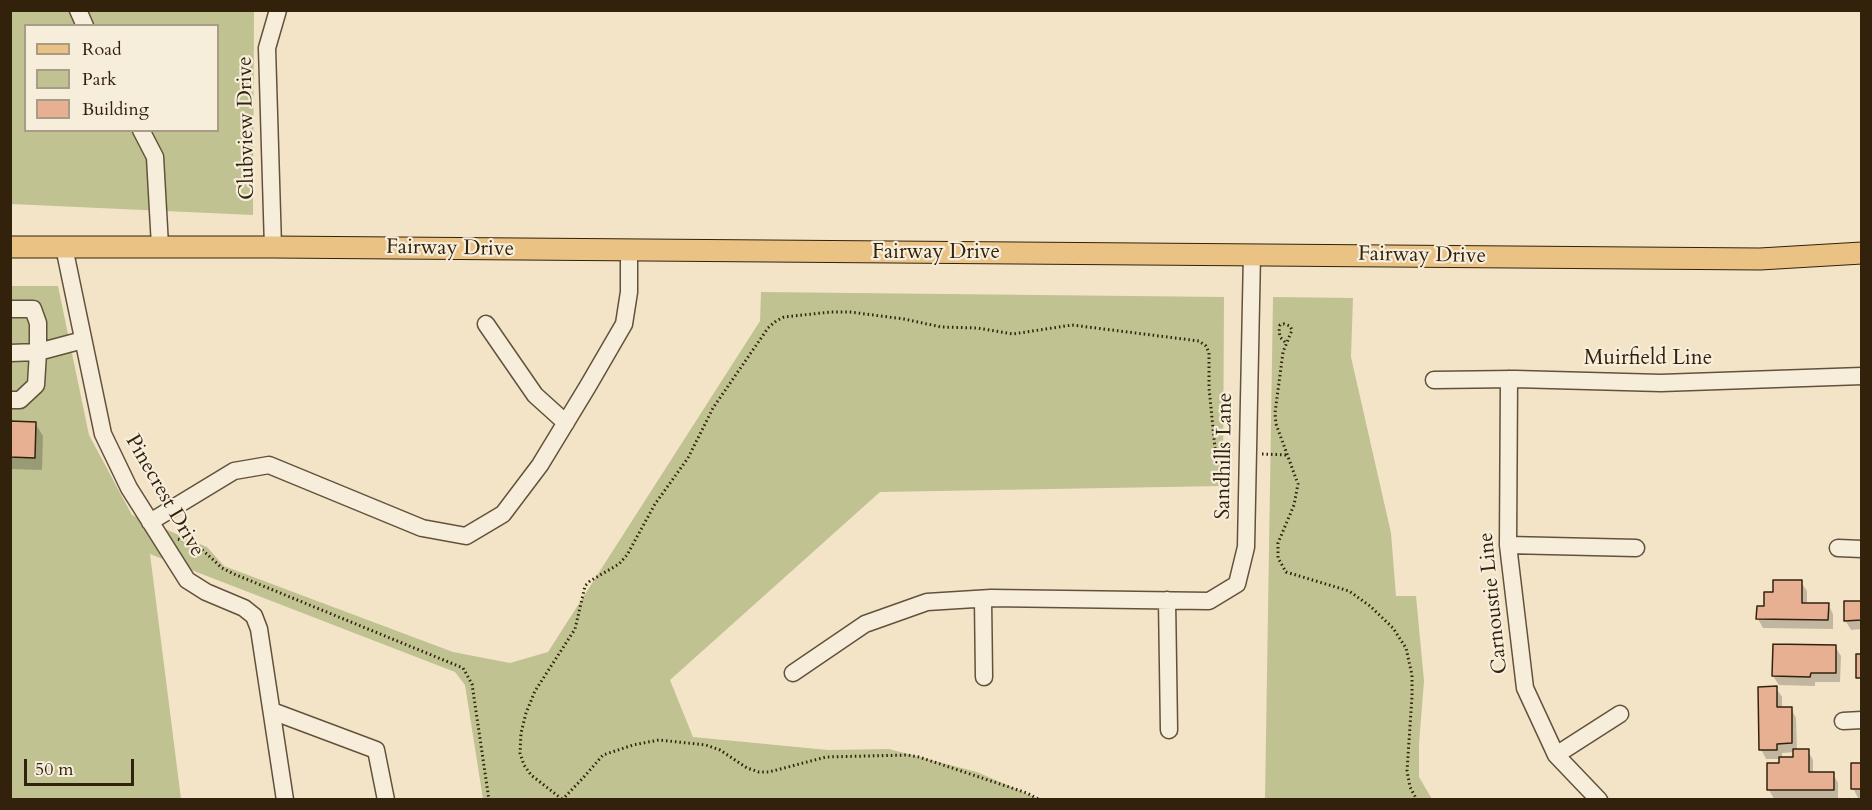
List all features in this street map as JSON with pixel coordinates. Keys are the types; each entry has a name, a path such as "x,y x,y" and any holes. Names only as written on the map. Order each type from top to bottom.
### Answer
{"main road":[{"name":"Fairway Drive","path":"10,247 160,246 1760,259 1862,253"}],"street":[{"path":"78,10 84,24"},
{"name":"Clubview Drive","path":"273,247 267,48 278,10"},
{"path":"142,132 156,157 160,246"},
{"name":"Pinecrest Drive","path":"64,247 102,434 129,488 187,580 206,592 244,608 254,616 260,629 272,711"},
{"path":"150,522 234,471 269,465 422,528 466,536 503,514 540,465 624,324 629,292 629,251"},
{"name":"Sandhills Lane","path":"793,673 865,624 927,602 982,599 1209,601 1237,584 1246,547 1252,254"},
{"path":"10,309 33,309 38,323 36,385 21,400 10,400"},
{"path":"486,324 535,395 566,423"},
{"path":"10,353 38,352 83,340"},
{"name":"Muirfield Line","path":"1434,380 1509,379 1661,384 1862,376"},
{"name":"Carnoustie Line","path":"1509,379 1508,545 1525,688 1556,755 1599,800"},
{"path":"1508,545 1636,548"},
{"path":"1838,548 1862,549"},
{"path":"982,599 984,677"},
{"path":"1167,600 1169,730"},
{"path":"285,800 272,711 376,750 386,800"},
{"path":"1556,755 1620,714"},
{"path":"1844,721 1862,720"}],"path":[{"path":"1040,800 1027,793 908,755 826,757 770,772 759,772 747,768 720,750 706,745 659,740 633,745 603,755 562,799 531,774 524,765 520,753 521,733 535,691 575,629 585,586 619,564 627,555 655,504 688,458 714,408 768,328 784,317 849,312 904,319 941,327 977,328 1013,334 1072,325 1199,341 1206,346 1209,353 1209,388 1215,448 1226,454 1287,455"},
{"path":"1286,342 1280,337 1279,331 1280,326 1284,324 1290,326 1292,330 1286,342 1275,413 1279,435 1298,484 1278,543 1278,558 1286,572 1348,591 1370,606 1393,628 1406,648 1412,675 1413,696 1407,771 1410,787 1417,800"},
{"path":"162,542 181,538 197,545 222,568 234,574 463,668 472,684 489,800"}],"green space":[{"path":"11,11 254,11 253,215 11,204"},
{"path":"10,286 58,286 89,435 132,515 207,547 224,566 453,652 510,663 548,652 760,321 761,292 1224,297 1223,486 880,492 670,680 693,737 828,750 889,749 977,772 1039,799 483,799 465,685 455,672 150,554 181,799 11,799"},
{"path":"1273,297 1353,298 1351,357 1391,533 1396,596 1416,596 1424,681 1419,777 1432,799 1265,799"}],"building":[{"path":"10,421 36,422 35,458 10,457"},
{"path":"1773,580 1802,580 1802,603 1829,603 1828,620 1756,619 1757,606 1764,606 1764,592 1773,592"},
{"path":"1844,601 1862,601 1862,620 1844,621"},
{"path":"1773,644 1836,645 1836,673 1811,673 1810,677 1772,676"},
{"path":"1856,654 1862,654 1862,678 1856,678"},
{"path":"1777,686 1777,707 1792,707 1792,743 1777,744 1777,750 1759,750 1758,687"},
{"path":"1793,749 1809,749 1809,772 1834,772 1834,790 1767,790 1767,763 1779,763 1779,757 1793,757"},
{"path":"1851,763 1862,763 1862,789 1851,789"}]}
